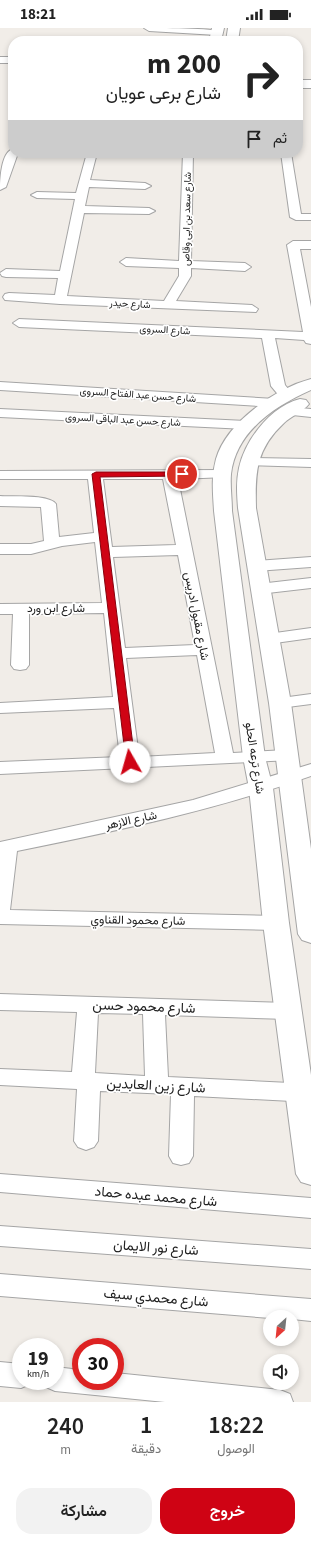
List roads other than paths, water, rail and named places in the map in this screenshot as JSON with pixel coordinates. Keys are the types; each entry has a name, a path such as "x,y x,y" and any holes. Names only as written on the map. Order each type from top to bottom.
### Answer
{"street":[{"path":"149,28 217,34"},
{"path":"0,187 11,158"},
{"path":"60,300 78,209 91,158"},
{"name":"شارع سعد بن ابى وقاص","path":"168,305 185,276 188,158"},
{"path":"287,158 295,212 293,249 311,338"},
{"path":"84,183 145,186"},
{"path":"38,195 81,196"},
{"path":"78,209 149,211"},
{"path":"295,212 311,217"},
{"path":"293,249 311,245"},
{"path":"126,262 246,267"},
{"path":"6,273 65,275"},
{"name":"شارع حيدر","path":"9,298 252,309"},
{"name":"شارع السروى","path":"19,322 268,334 311,338"},
{"path":"268,334 278,386 283,403"},
{"name":"شارع ترعه الحلو","path":"311,384 283,403 259,413 246,425 229,448 222,474 227,539 254,757 261,788 276,923 288,1011 306,1093 311,1174"},
{"name":"شارع حسن عبد الفتاح السروى","path":"0,386 283,403 311,413"},
{"name":"شارع ترعه الحلو","path":"283,403 311,399"},
{"name":"شارع ترعه الحلو","path":"283,403 270,426 257,443 250,462 246,480 247,508 259,589 280,703 288,778 305,849 310,927"},
{"name":"شارع حسن عبد الباقى السروى","path":"0,413 246,425"},
{"path":"250,462 311,463"},
{"path":"96,474 130,762"},
{"name":"شارع مقبول ادريس","path":"170,474 225,758"},
{"path":"0,475 222,474"},
{"path":"0,501 42,502 48,504 52,543"},
{"path":"227,539 252,540"},
{"path":"0,550 31,549 52,543 184,550"},
{"path":"256,566 311,562"},
{"path":"259,589 311,583"},
{"name":"شارع ابن ورد","path":"0,609 112,608"},
{"path":"20,665 21,609"},
{"path":"268,638 311,633"},
{"path":"117,653 204,650"},
{"path":"280,703 311,699"},
{"path":"0,708 123,702"},
{"path":"0,768 286,756"},
{"name":"شارع الازهر","path":"4,847 209,803 261,788 311,770"},
{"path":"0,912 4,847"},
{"name":"شارع محمود القناوي","path":"0,917 276,923"},
{"name":"شارع محمود حسن","path":"0,1002 288,1011"},
{"path":"86,1141 88,1005"},
{"path":"154,1006 157,1085"},
{"name":"شارع زين العابدين","path":"0,1077 306,1093"},
{"path":"181,1156 183,1087"},
{"name":"شارع محمد عبده حماد","path":"0,1183 311,1208"},
{"name":"شارع نور الايمان","path":"0,1236 311,1259"},
{"name":"شارع محمدي سيف","path":"0,1285 311,1310"},
{"path":"0,1374 12,1375"},
{"path":"64,1380 280,1402"}]}
